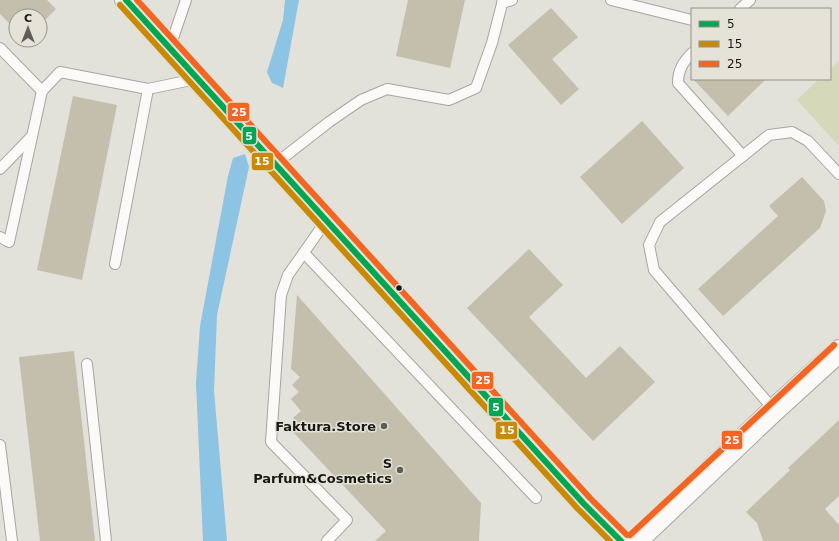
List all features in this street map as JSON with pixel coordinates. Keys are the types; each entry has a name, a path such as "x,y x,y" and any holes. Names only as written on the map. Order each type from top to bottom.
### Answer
{"street":[{"path":"126,0 170,47 196,79 584,504 621,541"},
{"path":"636,541 774,410 839,351"}],"lane":[{"path":"170,47 186,0"},
{"path":"275,164 329,122 361,100 387,89 449,100 476,88 492,43 502,2 512,0"},
{"path":"611,0 691,20"},
{"path":"741,8 750,0"},
{"path":"0,48 4,57 42,91"},
{"path":"691,54 683,62 678,73 678,83 743,156"},
{"path":"0,237 9,242 42,91 60,72 148,89 196,79"},
{"path":"115,264 148,89"},
{"path":"774,410 654,270 649,245 660,222 769,135 792,132 808,140 839,174"},
{"path":"0,169 33,135"},
{"path":"326,220 288,275 282,295 271,442 347,520 327,541"},
{"path":"304,253 536,498"},
{"path":"87,364 106,541"},
{"path":"0,445 12,541"}],"green space":[{"path":"839,61 839,146 797,100 818,80 831,80 831,68"}],"water":[{"path":"285,0 299,0 283,88 272,83 267,72 283,20"},
{"path":"245,154 249,167 217,315 214,391 227,541 203,541 196,383 200,326 228,176 233,158"}],"building":[{"path":"0,0 47,0 56,9 48,17 48,8 8,8 8,22 0,14"},
{"path":"408,0 465,0 450,68 396,56"},
{"path":"551,8 578,37 552,59 579,89 561,105 508,45"},
{"path":"694,80 765,80 728,116"},
{"path":"73,96 117,105 82,280 37,270"},
{"path":"642,121 684,168 622,224 580,177"},
{"path":"802,177 824,201 826,211 820,228 723,316 698,289 778,216 769,206"},
{"path":"529,249 563,285 529,317 586,378 620,346 655,382 593,441 467,308"},
{"path":"297,295 481,503 479,541 375,541 386,531 293,432 300,425 293,418 301,411 291,399 299,392 292,385 300,377 291,369"},
{"path":"74,351 95,541 40,541 19,357"},
{"path":"839,420 839,496 825,509 839,525 839,541 763,541 757,523 746,512 790,470 788,468"}],"transit line":[{"name":"5","path":"126,0 584,504 621,541"},
{"name":"25","path":"137,0 590,498 627,535"},
{"name":"15","path":"120,5 578,509 610,541"},
{"name":"25","path":"630,535 834,345"}],"place":[{"name":"Faktura.Store","path":"384,426"},
{"name":"S Parfum&Cosmetics","path":"400,470"}]}
